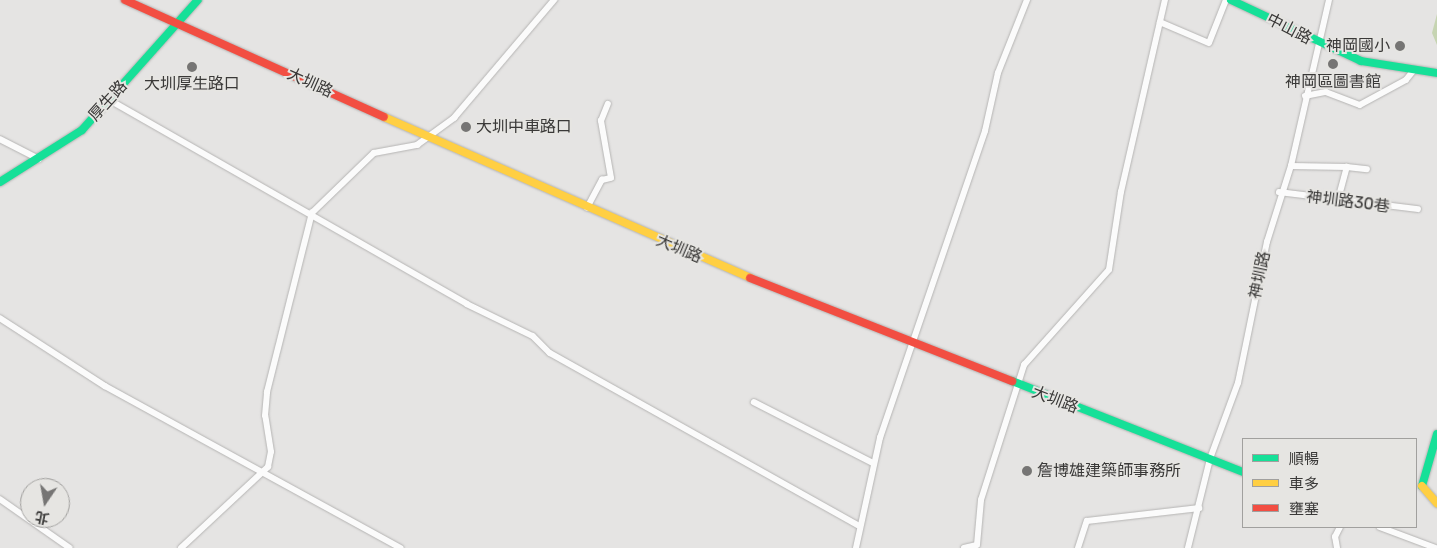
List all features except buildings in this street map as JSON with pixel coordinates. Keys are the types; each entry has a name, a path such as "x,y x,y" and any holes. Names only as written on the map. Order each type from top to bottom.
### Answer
{"street":[{"name":"大圳路","path":"126,0 587,208 914,344 1242,472"},
{"name":"厚生路","path":"0,182 77,134 198,0"},
{"path":"181,548 266,472 271,452 265,416 267,392 312,213 374,153 412,147 431,137 502,66 554,0"},
{"path":"856,548 873,463 914,344 930,283 985,130 998,73 1027,0"},
{"path":"964,548 977,545 976,517 1016,385 1024,365 1109,270 1121,192 1165,0"},
{"path":"1160,22 1208,43 1226,0"},
{"name":"中山路","path":"1231,0 1319,44 1380,66 1437,73"},
{"name":"神圳路","path":"1188,548 1210,460 1238,383 1279,192 1291,166 1305,96 1329,0"},
{"path":"1305,96 1326,92 1360,106 1368,99 1406,80 1414,70"},
{"path":"108,100 312,213 859,526"},
{"path":"587,208 602,180 611,178 601,121 608,104"},
{"path":"0,139 38,159"},
{"path":"1291,166 1346,167 1367,170"},
{"path":"1338,200 1346,167"},
{"name":"神圳路30巷","path":"1279,192 1418,209"},
{"path":"0,318 105,386 266,472 401,548"},
{"path":"754,402 873,463"},
{"path":"1437,434 1419,489 1437,503"},
{"path":"0,499 70,548"},
{"path":"1078,548 1087,521 1199,508"},
{"path":"1337,548 1335,537 1340,528"},
{"path":"1383,528 1436,548"}],"green space":[{"path":"1437,14 1437,45 1432,33"}],"traffic: fast":[{"path":"0,182 82,130 198,0"},
{"path":"1231,0 1361,61 1437,73"},
{"path":"1012,381 1242,472"},
{"path":"1422,486 1437,434"}],"traffic: slow":[{"path":"384,117 750,278"},
{"path":"1422,486 1437,503"}],"traffic: jam":[{"path":"125,0 384,117"},
{"path":"750,278 1012,381"}],"place":[{"name":"神岡國小","path":"1400,46"},
{"name":"神岡區圖書館","path":"1333,64"},
{"name":"大圳厚生路口","path":"192,67"},
{"name":"大圳中車路口","path":"466,127"},
{"name":"詹博雄建築師事務所","path":"1027,471"}]}
